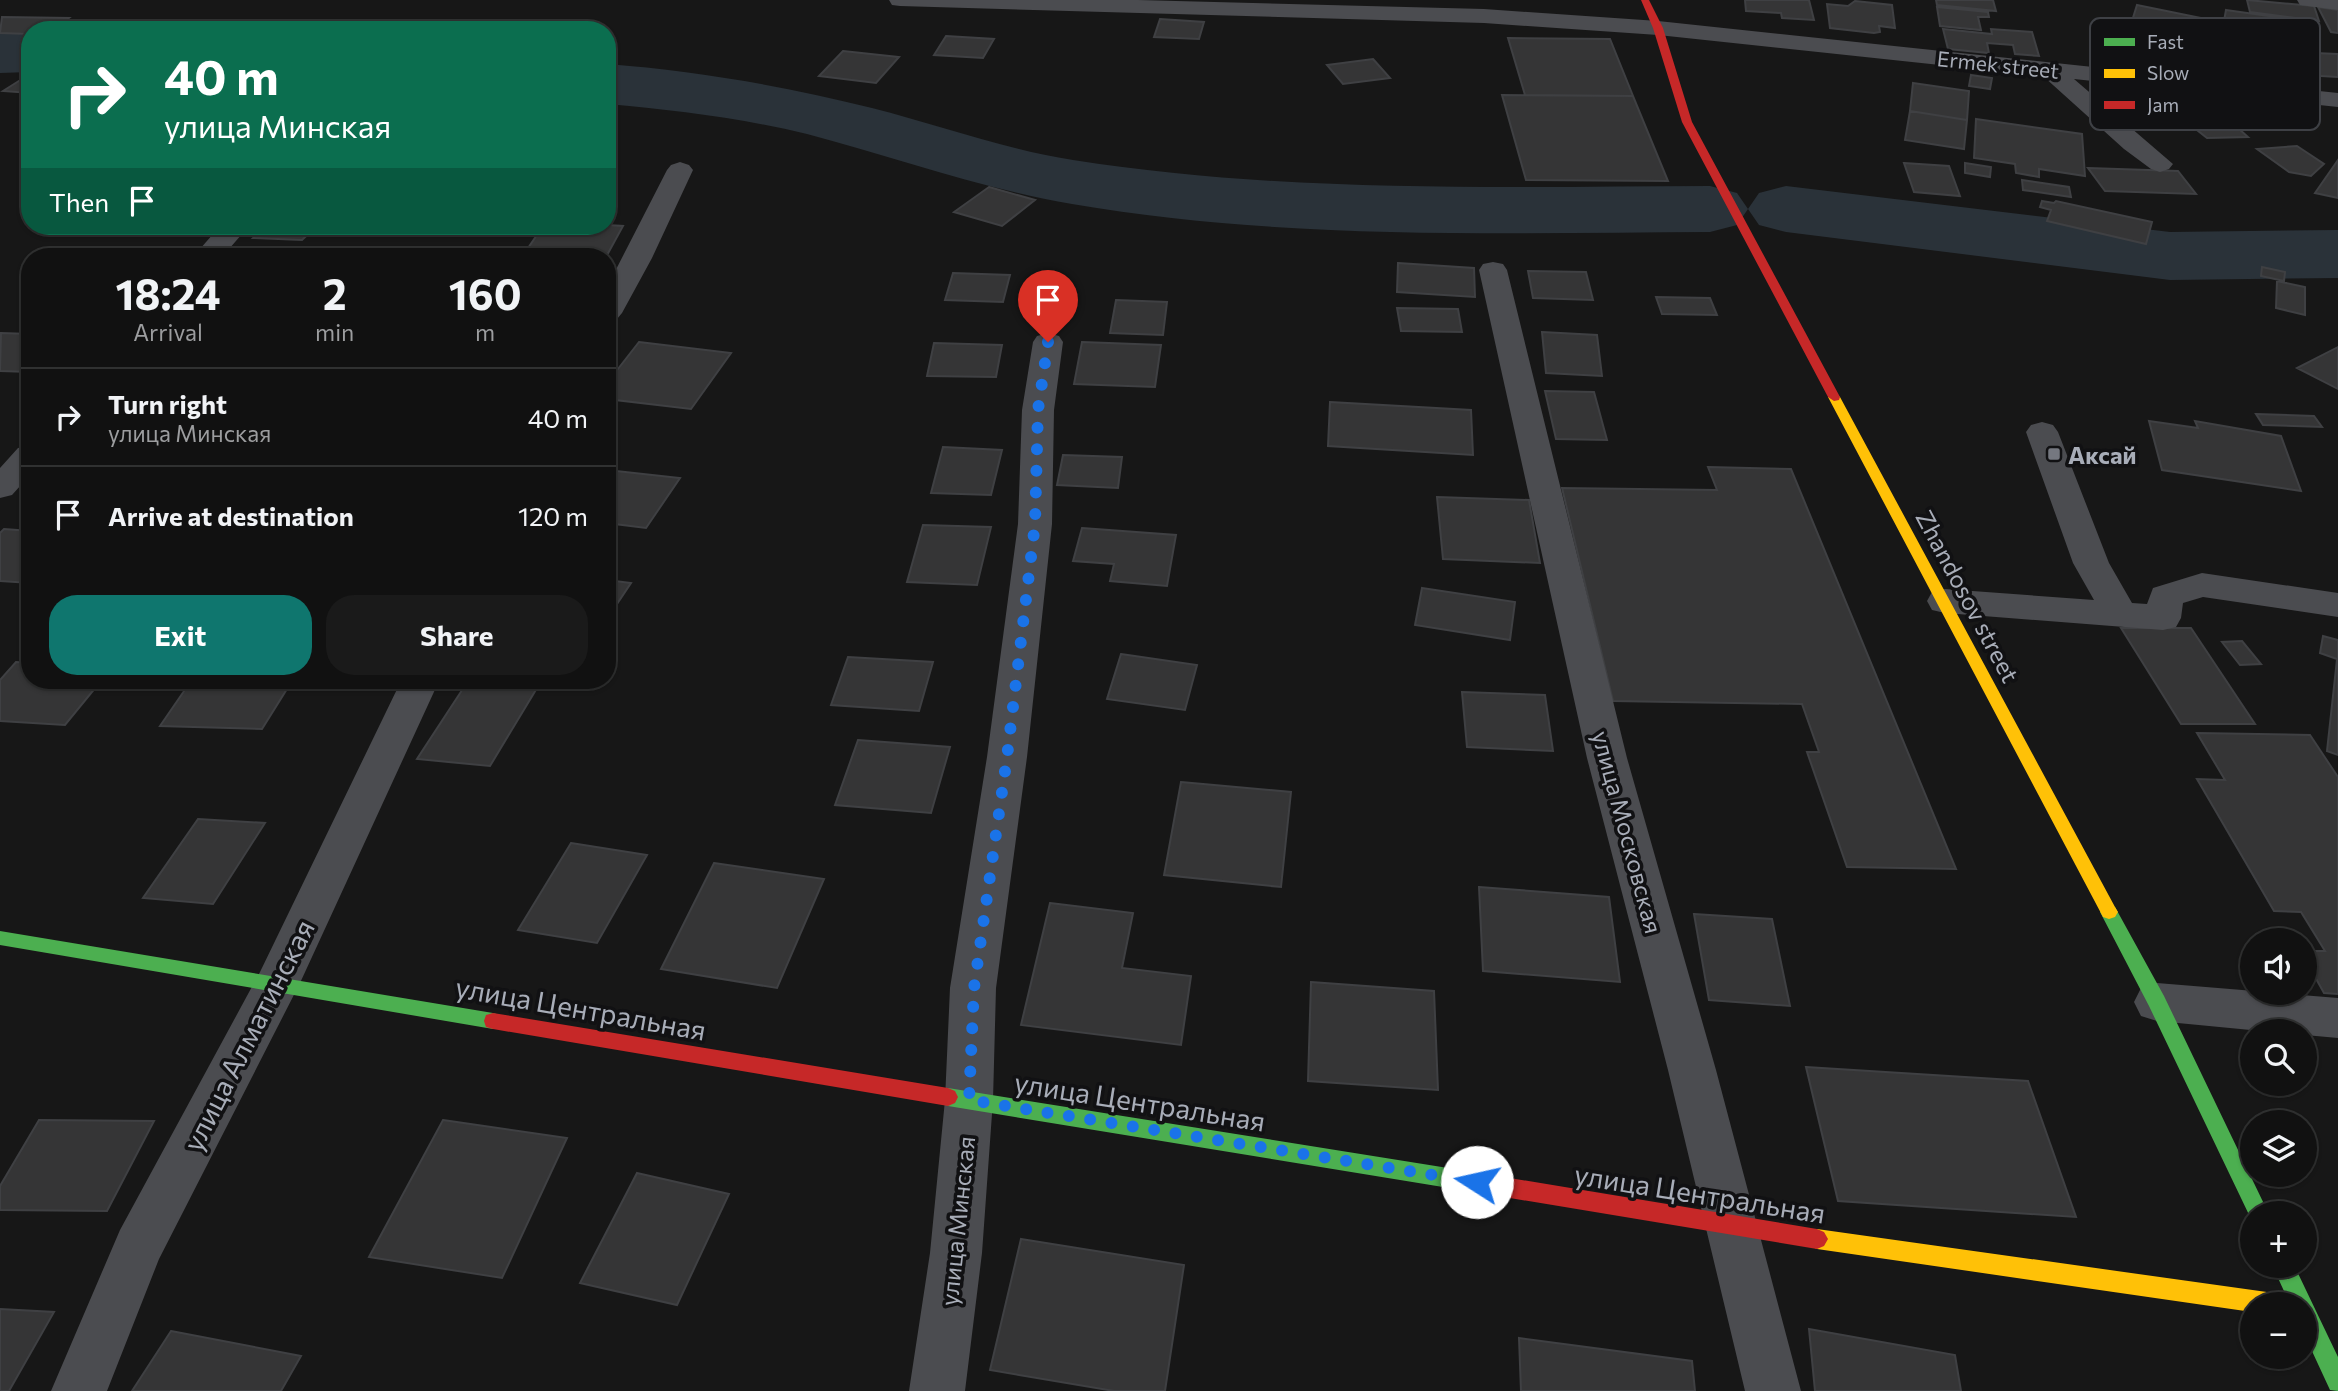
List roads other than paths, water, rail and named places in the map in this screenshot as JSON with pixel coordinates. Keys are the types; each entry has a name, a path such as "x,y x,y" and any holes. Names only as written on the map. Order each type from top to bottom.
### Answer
{"main road":[{"name":"Zhandosov street","path":"1645,0 1658,28 1687,122 2157,1002 2252,1201"},
{"name":"улица Центральная","path":"0,938 1400,1169 1732,1227 2240,1299"},
{"path":"2317,1337 2338,1382"}],"street":[{"name":"Ermek street","path":"900,0 1484,16 1658,28 2090,73"},
{"path":"2308,0 2338,3"},
{"path":"2049,69 2090,106"},
{"name":"Ermek street","path":"2320,98 2338,100"},
{"path":"2116,130 2160,164"},
{"path":"616,297 680,170"},
{"path":"215,248 227,235"},
{"name":"улица Московская","path":"1493,270 1607,758 1773,1391"},
{"name":"улица Минская","path":"937,1391 956,1253 969,1100 974,988 1007,757 1035,524 1038,410 1048,342"},
{"path":"2042,432 2091,563 2121,615"},
{"path":"0,488 21,465"},
{"path":"1945,601 2162,618 2166,596 2202,585 2338,605"},
{"name":"улица Алматинская","path":"79,1391 138,1247 277,983 416,689"},
{"path":"2157,1002 2338,1018"}],"waterway":[{"path":"0,53 21,52"},
{"path":"616,85 687,92 792,110 1041,176 1151,193 1391,208 1710,209"},
{"path":"1786,209 2170,256 2338,254"}],"place":[{"name":"Аксай","path":"2054,454"}]}
